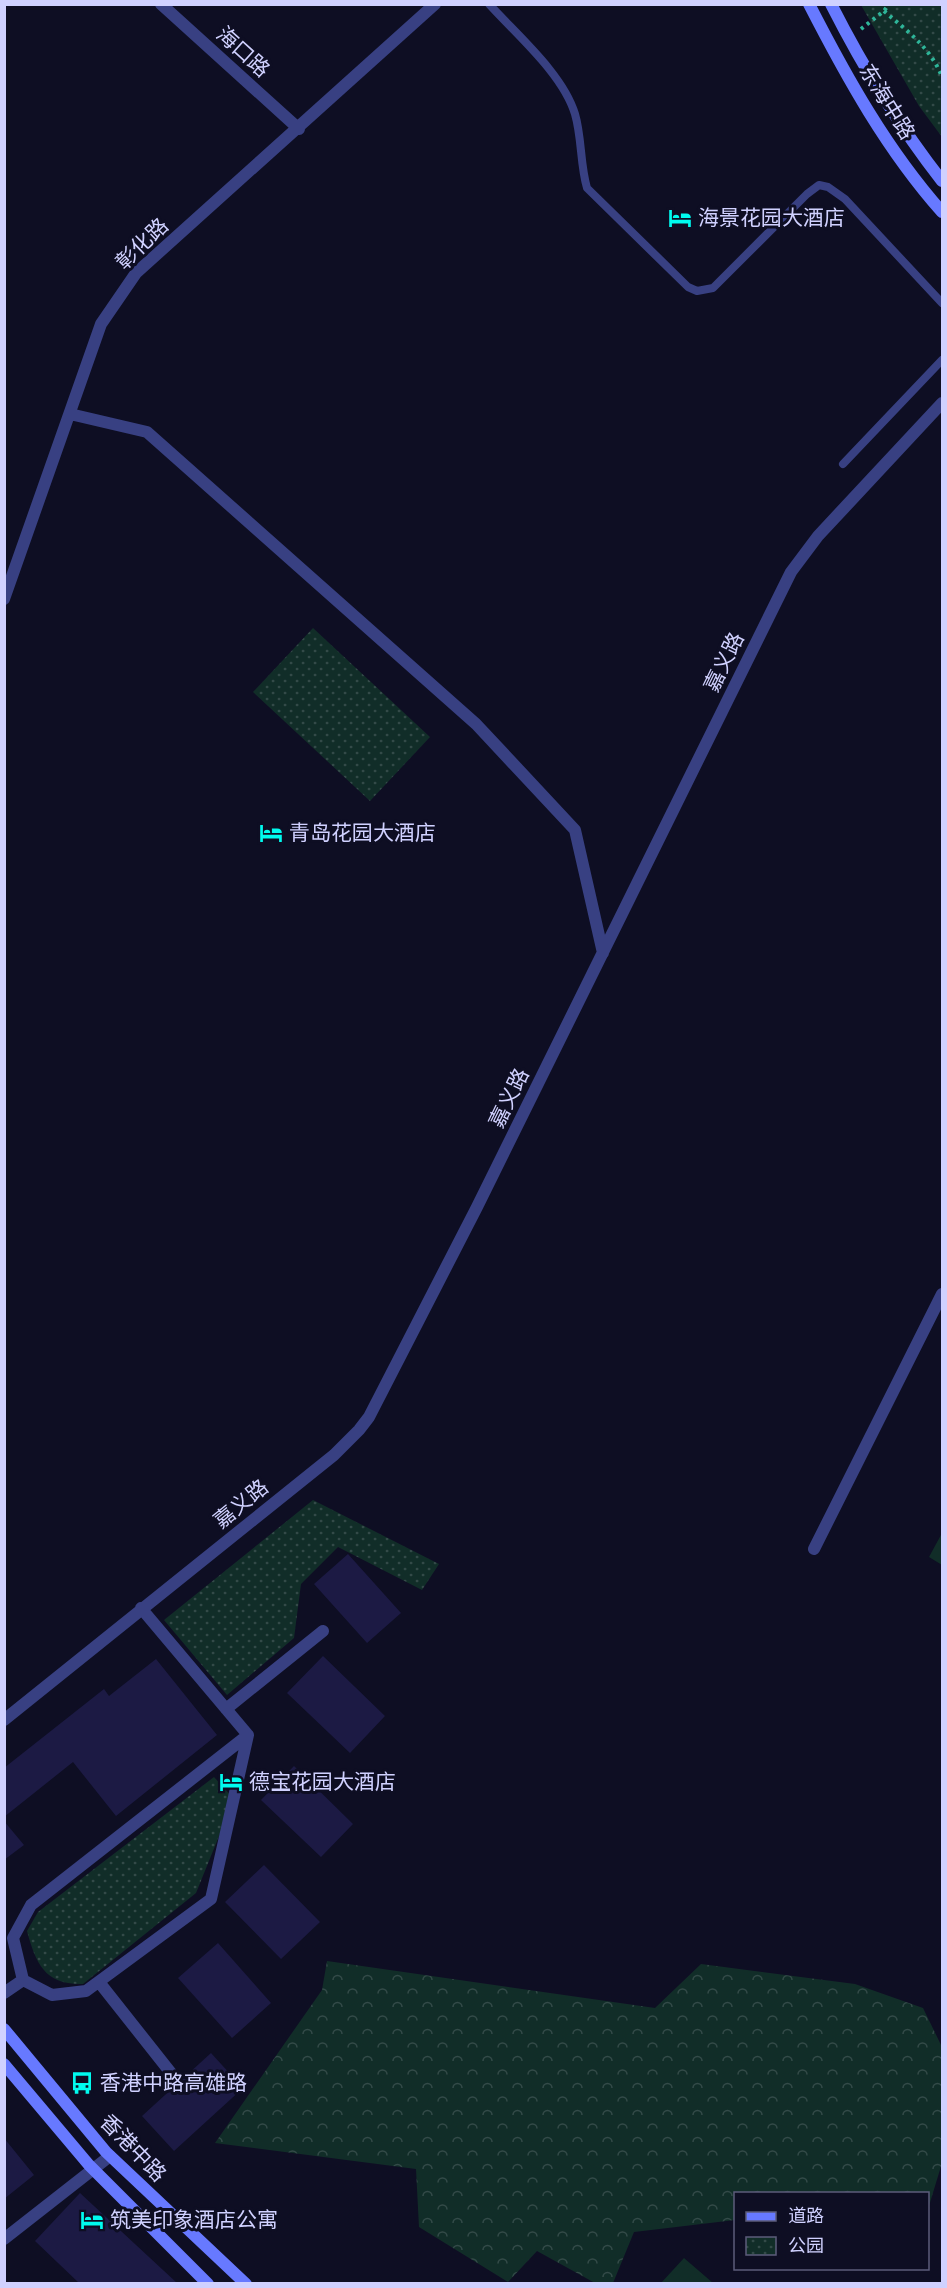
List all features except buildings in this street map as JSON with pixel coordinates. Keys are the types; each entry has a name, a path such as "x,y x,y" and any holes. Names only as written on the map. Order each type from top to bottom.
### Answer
{"main road":[{"name":"东海中路","path":"809,4 862,103 891,147 942,212"},
{"name":"东海中路","path":"831,4 881,96 942,181"},
{"name":"香港中路","path":"4,2029 110,2156 246,2283"},
{"name":"香港中路","path":"4,2064 92,2169 203,2281"}],"street":[{"name":"海口路","path":"161,4 299,129"},
{"name":"彰化路","path":"4,599 101,324 136,273 299,129 435,4"},
{"name":"嘉义路","path":"4,1720 334,1455 360,1430 369,1417 477,1207 790,572 818,536 942,403"},
{"path":"70,414 147,432 476,724 575,830 603,954"},
{"path":"814,1549 942,1294"},
{"path":"141,1608 248,1735"},
{"path":"226,1709 323,1631"},
{"path":"248,1735 211,1899 86,1991 52,1995 23,1980 13,1938 31,1905 248,1735"},
{"path":"4,1993 23,1980"},
{"path":"99,1982 171,2073"},
{"path":"4,2239 110,2156"}],"lane":[{"path":"489,4 544,64 566,93 576,115 587,188 688,287 697,291 713,288 807,194 819,185 828,187 845,199 942,303"},
{"path":"843,464 942,360"}],"path":[{"path":"849,39 890,4"},
{"path":"884,11 923,45 937,64 942,77"}],"green space":[{"path":"861,5 942,5 942,137 919,106"},
{"path":"313,628 430,737 370,801 253,692"},
{"path":"313,1500 439,1564 422,1590 338,1547 301,1584 294,1638 227,1695 164,1620"},
{"path":"942,1533 942,1565 929,1557"},
{"path":"214,1777 234,1799 196,1893 83,1984 59,1981 51,1976 39,1963 27,1931 38,1912"},
{"path":"327,1961 655,2008 701,1964 855,1984 923,2008 942,2047 942,2163 929,2206 929,2192 734,2192 734,2220 634,2232 613,2283 595,2283 537,2251 508,2282 419,2227 416,2169 215,2143 322,1990"},
{"path":"684,2258 713,2283 661,2283"}],"place":[{"name":"海景花园大酒店","path":"680,218"},
{"name":"青岛花园大酒店","path":"271,833"},
{"name":"德宝花园大酒店","path":"231,1782"},
{"name":"香港中路高雄路","path":"82,2083"},
{"name":"筑美印象酒店公寓","path":"92,2220"}]}
